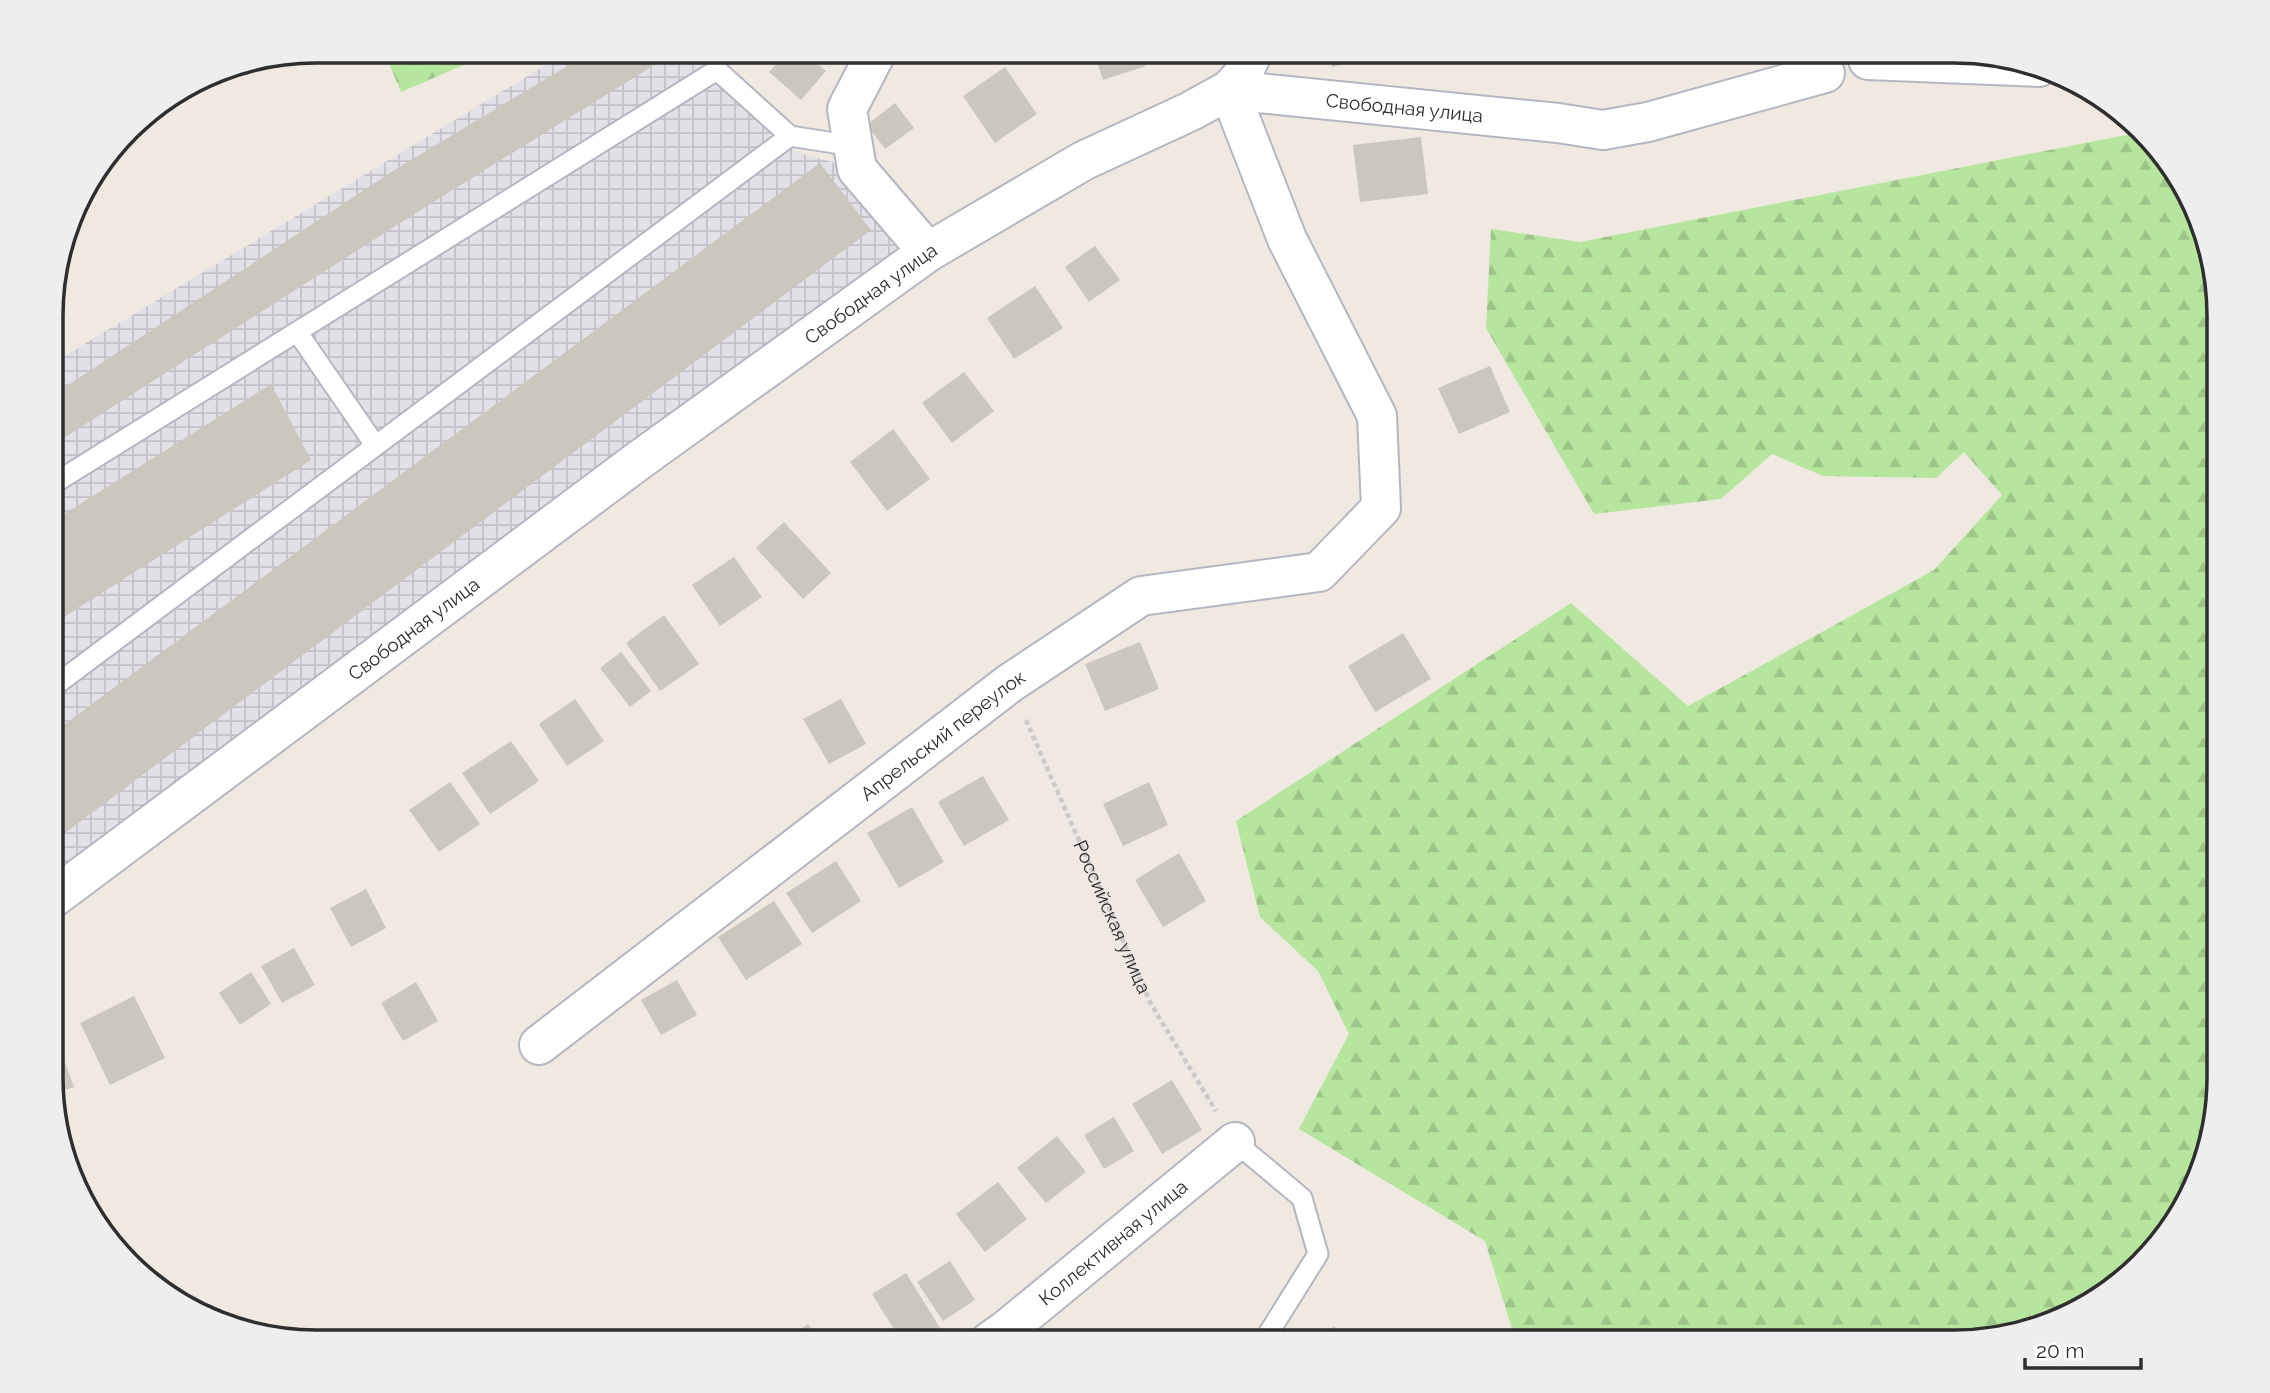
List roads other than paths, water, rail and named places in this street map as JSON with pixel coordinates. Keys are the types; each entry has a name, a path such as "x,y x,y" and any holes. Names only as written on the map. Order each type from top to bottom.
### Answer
{"street":[{"path":"871,63 847,108 858,169 928,252"},
{"path":"1228,90 1242,76 1248,63"},
{"path":"1941,63 1980,65"},
{"name":"Свободная улица","path":"63,891 638,461 928,252 1083,161 1191,111 1228,90 1558,123 1603,130 1648,122 1825,73"},
{"name":"Апрельский переулок","path":"539,1045 1010,683 1141,596 1319,572 1381,508 1377,416 1287,239 1228,90"},
{"name":"Коллективная улица","path":"1004,1330 1235,1142"}],"lane":[{"path":"63,478 717,70 790,136 853,146"},
{"path":"63,679 790,136"},
{"path":"298,333 374,445"},
{"path":"1235,1142 1302,1198 1318,1254 1270,1330"}]}
